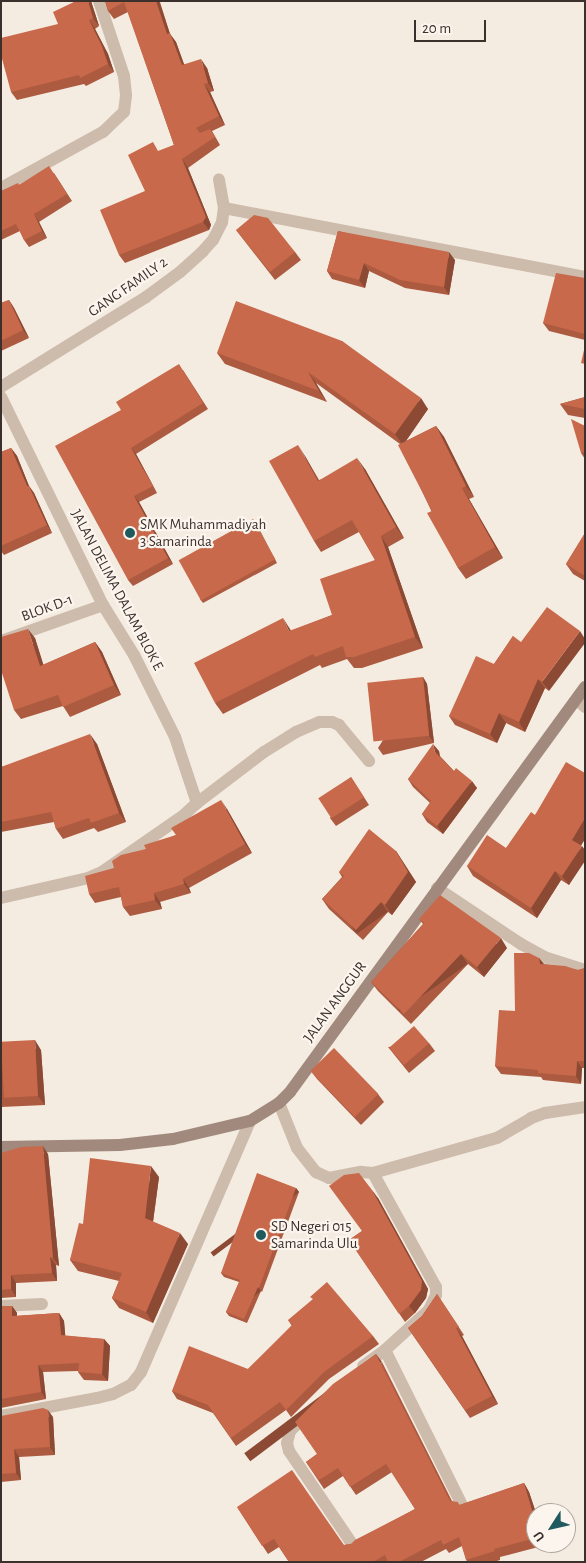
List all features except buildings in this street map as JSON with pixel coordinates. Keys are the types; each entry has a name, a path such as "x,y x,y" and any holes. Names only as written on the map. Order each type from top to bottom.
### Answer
{"street":[{"path":"1,188 103,132 124,112 126,95 124,76 99,1"},
{"name":"GANG FAMILY 2","path":"1,387 90,334 180,272 213,240 222,222 224,208 219,179"},
{"path":"224,208 585,277"},
{"name":"JALAN DELIMA DALAM BLOK E","path":"1,396 103,605 134,655 175,737 197,803"},
{"name":"BLOK D-1","path":"1,641 103,605"},
{"name":"JALAN ANGGUR","path":"1,1147 120,1145 173,1139 250,1121 280,1103 290,1092 437,888 581,703 585,687"},
{"path":"1,898 88,878 102,872 184,815 264,752 296,732 320,722 339,724 369,761"},
{"path":"437,888 521,944 551,960 585,970"},
{"path":"280,1103 298,1148 316,1172 329,1178 361,1172 373,1173 497,1138 531,1118 545,1113 585,1107"},
{"path":"1,1416 114,1394 131,1385 141,1372 250,1121"},
{"path":"356,1371 385,1350 429,1310 434,1301 436,1287 373,1173"},
{"path":"1,1306 42,1304"},
{"path":"385,1350 462,1503"},
{"path":"314,1407 290,1431 287,1443 289,1451 353,1545"}],"place":[{"name":"SMK Muhammadiyah 3 Samarinda","path":"130,533"},
{"name":"SD Negeri 015 Samarinda Ulu","path":"261,1235"}]}
